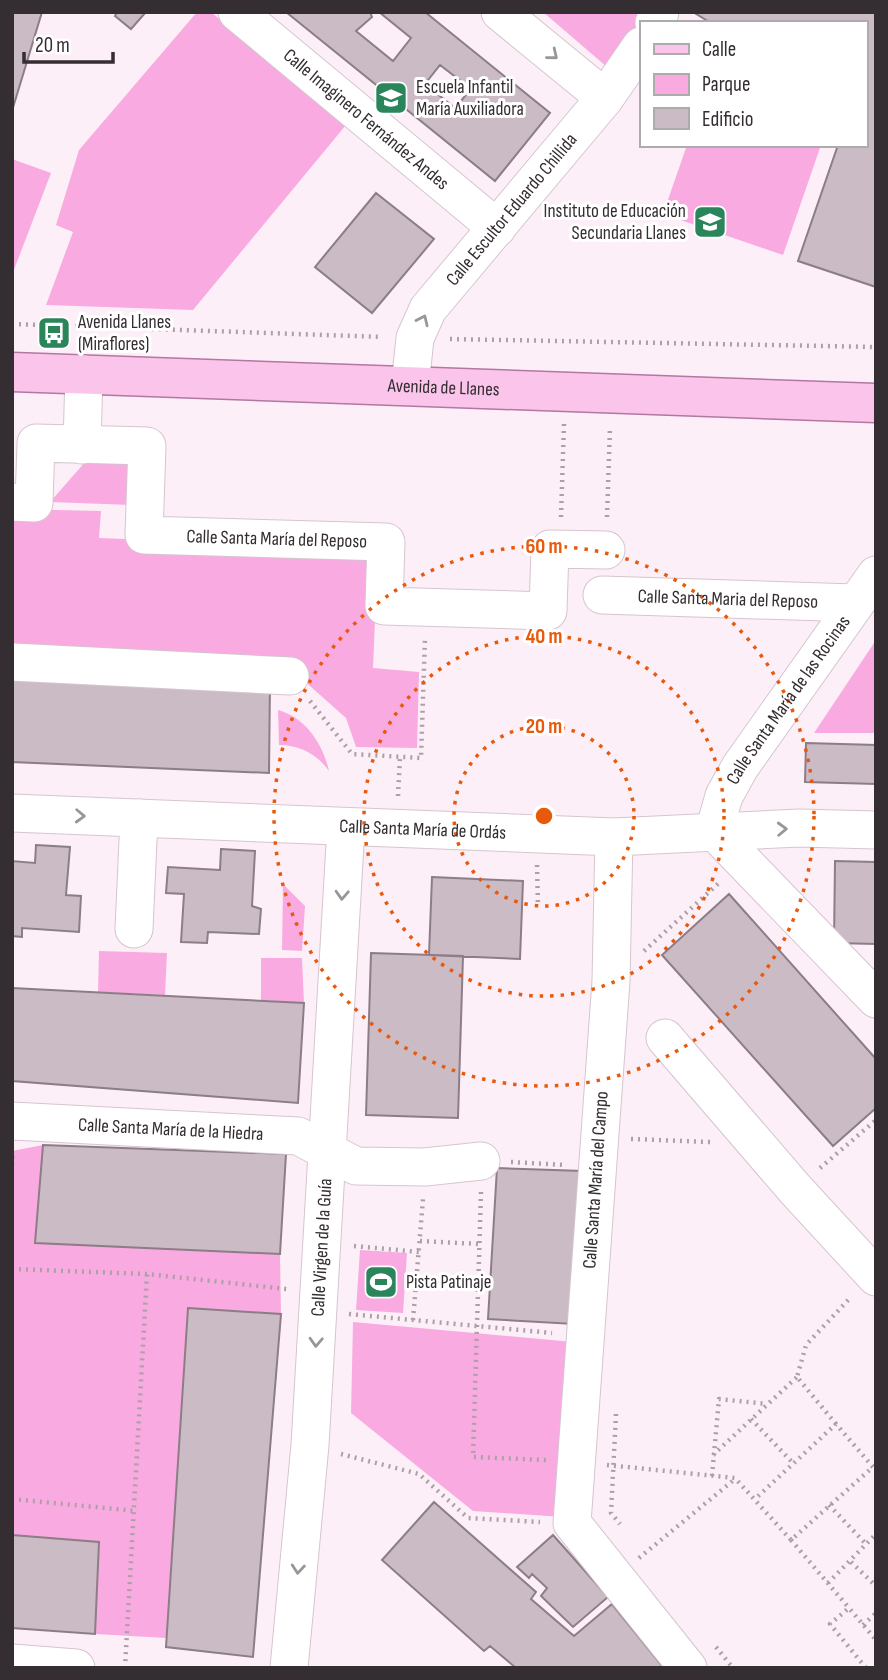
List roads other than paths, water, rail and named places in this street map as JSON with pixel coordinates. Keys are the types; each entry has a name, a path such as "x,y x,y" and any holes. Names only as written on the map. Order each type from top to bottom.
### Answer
{"main road":[{"name":"Avenida de Llanes","path":"12,372 876,403"}],"street":[{"name":"Calle Imaginero Fernández Andes","path":"237,12 496,228"},
{"path":"500,12 605,98"},
{"name":"Calle Escultor Eduardo Chillida","path":"410,386 415,338 428,309 605,98 640,47"},
{"path":"82,444 84,374"},
{"name":"Calle Santa María del Reposo","path":"12,502 34,503 36,443 146,446 144,535 386,542 384,606 548,611 550,549 606,550"},
{"name":"Calle Santa Maria del Reposo","path":"602,595 865,589"},
{"name":"Calle Santa María de las Rocinas","path":"714,831 724,796 740,767 865,589"},
{"path":"12,662 290,676"},
{"name":"Calle Santa María de Ordás","path":"12,813 614,837 714,831 876,830"},
{"path":"134,929 139,818"},
{"name":"Calle Virgen de la Guía","path":"289,1668 310,1445 346,827"},
{"path":"714,831 876,999"},
{"name":"Calle Santa María del Campo","path":"614,837 611,981 572,1523 688,1668"},
{"path":"665,1038 795,1189 874,1275"},
{"name":"Calle Santa María de la Hiedra","path":"12,1121 298,1136 326,1149"},
{"path":"326,1149 355,1166 425,1167 481,1161"},
{"path":"12,1663 76,1668"}],"place":[{"name":"Escuela Infantil María Auxiliadora","path":"391,98"},
{"name":"Instituto de Educación Secundaria Llanes","path":"710,222"},
{"name":"Avenida Llanes (Miraflores)","path":"54,333"},
{"name":"Pista Patinaje","path":"381,1282"}]}
